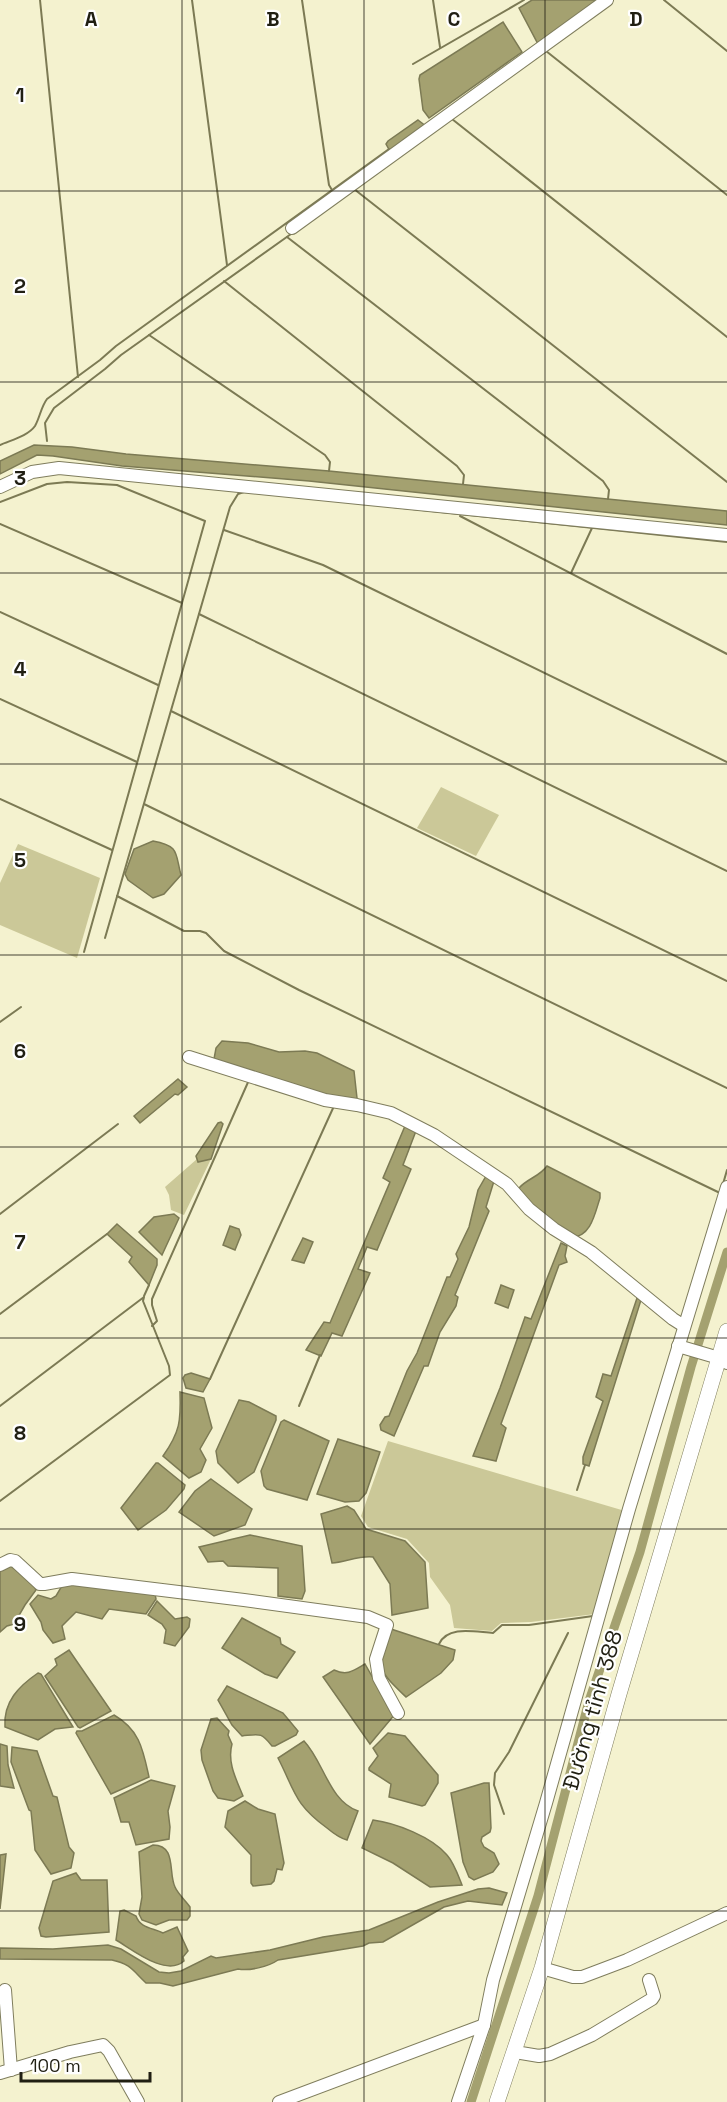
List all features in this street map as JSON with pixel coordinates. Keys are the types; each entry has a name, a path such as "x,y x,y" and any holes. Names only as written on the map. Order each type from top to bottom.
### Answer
{"main road":[{"name":"Đường tỉnh 388","path":"497,2102 542,1968 619,1694 727,1331"}],"street":[{"path":"292,228 607,0"},
{"path":"0,488 32,472 59,468 727,535"},
{"path":"189,1057 325,1100 391,1113 434,1135 507,1184 529,1209 561,1235 591,1252 684,1326"},
{"path":"458,2102 484,2025 493,1980 680,1347 684,1326 727,1187"},
{"path":"680,1347 720,1359"},
{"path":"0,1565 13,1560 40,1584 72,1579 244,1599 377,1620 387,1627 376,1659 379,1678 398,1713"},
{"path":"542,1968 573,1977 582,1977 627,1960 727,1913"},
{"path":"515,2052 545,2056 592,2035 652,1999 654,1996 649,1980"},
{"path":"5,1990 6,2072 70,2052 104,2045 138,2102"},
{"path":"279,2102 484,2025"}],"shaded area":[{"path":"532,0 597,0 538,44 519,8"},
{"path":"503,22 522,52 429,118 423,110 420,75"},
{"path":"418,120 427,127 391,153 386,144 388,141"},
{"path":"34,445 329,471 727,511 727,525 309,481 122,466 53,456 37,455 0,474 0,461"},
{"path":"441,787 499,815 476,856 417,828"},
{"path":"153,841 172,848 177,856 181,875 164,894 153,898 128,880 125,874 134,849"},
{"path":"18,844 100,878 77,958 0,925 0,883"},
{"path":"222,1041 248,1043 279,1052 317,1053 354,1071 357,1098 356,1100 343,1100 214,1059 216,1048"},
{"path":"178,1079 187,1087 140,1123 134,1116"},
{"path":"218,1123 223,1124 211,1159 198,1162 196,1156"},
{"path":"405,1126 416,1131 403,1165 411,1169 377,1250 367,1247 358,1269 370,1273 342,1336 332,1333 321,1356 306,1350 324,1322 330,1323 390,1182 383,1178"},
{"path":"197,1159 199,1162 211,1159 184,1215 171,1210 169,1195 165,1187"},
{"path":"547,1166 600,1193 594,1217 588,1229 578,1236 572,1237 542,1214 528,1201 519,1188"},
{"path":"486,1176 494,1181 486,1207 489,1211 455,1295 458,1297 456,1306 440,1332 428,1366 424,1366 394,1436 381,1430 380,1425 385,1417 389,1416 447,1277 450,1277 458,1259 456,1254 469,1227 478,1190"},
{"path":"174,1214 179,1218 162,1255 139,1232 154,1217"},
{"path":"117,1224 157,1259 149,1285 129,1262 132,1257 107,1234"},
{"path":"230,1226 239,1229 241,1235 235,1250 223,1245"},
{"path":"303,1238 313,1242 304,1263 292,1260"},
{"path":"561,1243 567,1246 565,1256 567,1262 559,1265 501,1424 506,1428 496,1461 473,1456 525,1317 531,1319"},
{"path":"501,1285 514,1290 508,1308 495,1303"},
{"path":"637,1298 641,1300 589,1466 583,1464 583,1457 603,1401 596,1397 603,1374 611,1376"},
{"path":"191,1373 210,1379 203,1392 186,1388 183,1378"},
{"path":"180,1392 204,1398 212,1428 200,1449 206,1460 201,1472 189,1478 163,1456 178,1426"},
{"path":"239,1400 249,1402 276,1416 276,1420 254,1472 238,1483 218,1463 216,1451"},
{"path":"284,1420 329,1441 307,1500 267,1489 264,1486 261,1471 281,1422"},
{"path":"338,1439 380,1452 366,1493 359,1501 345,1502 317,1494"},
{"path":"388,1441 625,1511 595,1614 531,1622 501,1623 492,1631 454,1628 450,1605 430,1577 429,1563 407,1539 368,1527 361,1516"},
{"path":"156,1463 185,1485 184,1489 166,1510 138,1530 121,1508"},
{"path":"211,1479 252,1509 245,1525 214,1536 179,1512 195,1491"},
{"path":"347,1506 354,1510 366,1529 405,1541 425,1562 428,1608 392,1615 390,1584 373,1557 332,1563 321,1514"},
{"path":"250,1535 302,1546 305,1591 302,1599 278,1596 278,1568 228,1566 223,1561 208,1562 199,1547"},
{"path":"8,1564 32,1582 36,1590 14,1624 0,1632 0,1568"},
{"path":"63,1584 155,1594 156,1599 146,1614 109,1609 102,1619 76,1612 62,1626 65,1639 53,1643 43,1630 30,1604 38,1595 51,1599 56,1596"},
{"path":"157,1601 175,1619 187,1617 190,1619 189,1627 175,1646 164,1643 166,1630 162,1624 148,1615"},
{"path":"242,1618 280,1638 281,1644 295,1652 277,1678 265,1674 222,1648"},
{"path":"391,1629 455,1650 453,1660 441,1673 406,1697 384,1673 382,1667 381,1660"},
{"path":"69,1650 111,1711 80,1728 45,1676 57,1665 55,1659"},
{"path":"365,1664 373,1678 380,1684 396,1713 370,1744 323,1677 334,1670 346,1673"},
{"path":"38,1673 41,1674 73,1727 55,1729 38,1740 5,1727 5,1718 10,1702 19,1689"},
{"path":"227,1686 283,1713 298,1731 296,1735 275,1746 260,1735 242,1736 232,1725 218,1700"},
{"path":"114,1715 130,1727 135,1734 142,1749 149,1777 111,1794 76,1733"},
{"path":"217,1718 229,1731 228,1735 232,1744 231,1764 243,1796 234,1801 218,1798 213,1791 202,1760 201,1750 211,1719"},
{"path":"388,1733 405,1736 438,1775 438,1783 425,1805 389,1797 391,1784 369,1770 378,1756 373,1748"},
{"path":"304,1741 333,1790 348,1806 358,1811 347,1840 316,1819 301,1804 278,1758"},
{"path":"0,1744 7,1746 8,1765 14,1788 0,1786"},
{"path":"12,1747 37,1751 53,1796 57,1797 69,1847 74,1853 71,1868 51,1874 35,1850 31,1811 11,1762"},
{"path":"151,1780 175,1786 168,1811 169,1839 136,1845 129,1822 121,1822 114,1798"},
{"path":"489,1783 491,1828 481,1841 484,1847 494,1853 499,1864 493,1872 474,1880 469,1877 463,1862 451,1793"},
{"path":"245,1801 258,1809 275,1814 284,1863 282,1870 277,1869 271,1884 253,1886 251,1883 251,1855 225,1827 228,1811"},
{"path":"373,1820 403,1828 432,1842 449,1858 462,1885 430,1887 393,1863 362,1848"},
{"path":"153,1845 161,1846 169,1855 175,1887 190,1907 190,1916 187,1920 169,1920 156,1925 142,1920 139,1914 142,1897 139,1852"},
{"path":"6,1854 0,1909 0,1855"},
{"path":"76,1873 81,1880 107,1880 109,1932 41,1936 39,1928 53,1881"},
{"path":"489,1888 507,1893 502,1905 468,1901 444,1907 383,1942 278,1960 258,1968 238,1969 173,1986 146,1983 128,1966 112,1960 0,1959 0,1948 53,1949 108,1945 121,1949 159,1972 169,1973 181,1971 211,1956 216,1958 270,1950 323,1937 369,1930 438,1902 478,1889"},
{"path":"124,1910 136,1916 140,1923 163,1933 177,1927 188,1951 183,1957 184,1961 177,1965 159,1964 116,1940 120,1911"}],"waterway":[{"path":"40,0 78,377"},
{"path":"192,0 227,265"},
{"path":"302,0 329,185 332,190"},
{"path":"433,0 440,47"},
{"path":"413,64 524,0"},
{"path":"664,0 727,51"},
{"path":"546,51 727,195"},
{"path":"452,119 727,337"},
{"path":"0,445 32,429 47,399 116,346 389,149"},
{"path":"354,189 727,482"},
{"path":"47,441 45,423 54,408 121,355 291,234"},
{"path":"287,237 603,481 609,490 608,499"},
{"path":"224,281 457,466 464,475 463,484"},
{"path":"149,335 325,455 330,462 329,471"},
{"path":"0,502 47,484 67,482 117,485 205,521 84,952"},
{"path":"105,938 230,507 238,494 244,492"},
{"path":"393,507 727,542"},
{"path":"460,516 727,654"},
{"path":"0,524 182,603"},
{"path":"571,573 592,528"},
{"path":"224,530 323,565 727,762"},
{"path":"0,612 158,685"},
{"path":"199,614 727,871"},
{"path":"0,699 137,762"},
{"path":"171,711 727,981"},
{"path":"0,799 112,850"},
{"path":"144,804 727,1088"},
{"path":"117,896 184,931 206,933 224,951 299,990 720,1193"},
{"path":"0,1022 21,1007"},
{"path":"152,1326 157,1321 152,1299 249,1080"},
{"path":"210,1379 334,1106"},
{"path":"0,1214 118,1124"},
{"path":"723,1184 727,1170"},
{"path":"0,1314 107,1234"},
{"path":"471,2102 538,1896 589,1701 640,1552 691,1367 727,1252"},
{"path":"144,1296 149,1285"},
{"path":"0,1406 144,1297 143,1301 169,1366 170,1375 0,1501"},
{"path":"299,1406 320,1355"},
{"path":"577,1490 585,1465"},
{"path":"439,1644 443,1638 455,1632 493,1633 502,1625 529,1625 593,1616"},
{"path":"504,1814 494,1785 495,1773 509,1752 568,1633"}]}
